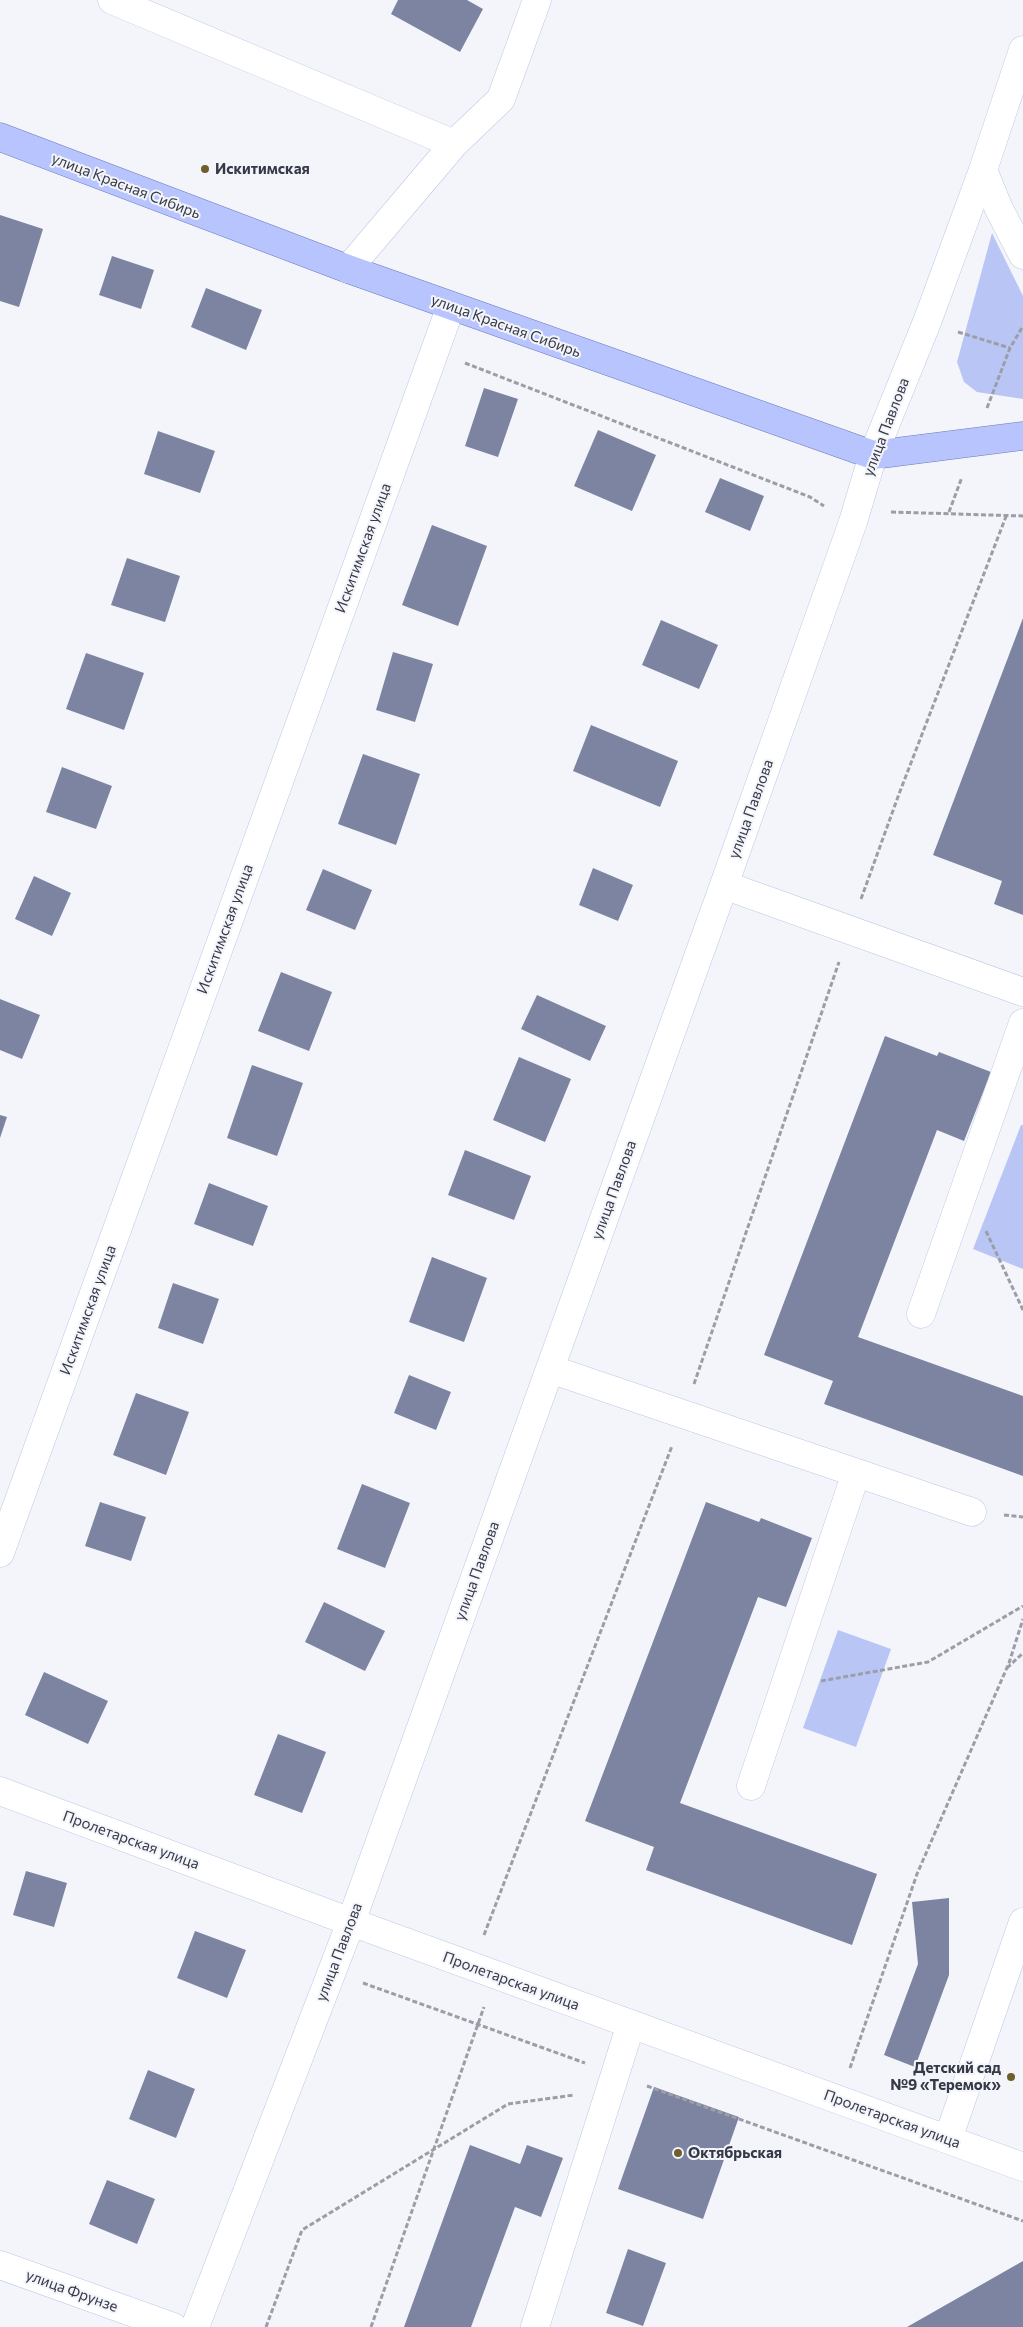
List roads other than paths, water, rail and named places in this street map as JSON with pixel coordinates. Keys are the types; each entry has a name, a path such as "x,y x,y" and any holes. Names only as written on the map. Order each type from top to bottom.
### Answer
{"main road":[{"name":"улица Красная Сибирь","path":"0,137 348,270 873,456 1023,436"}],"street":[{"path":"112,0 454,144"},
{"path":"348,270 454,144 501,98 537,0"},
{"name":"улица Павлова","path":"195,2327 351,1922 724,886 853,522 873,456 927,322 983,170 1023,50"},
{"path":"983,170 999,209 1023,255"},
{"name":"Искитимская улица","path":"0,1553 451,306"},
{"path":"724,886 1023,992"},
{"path":"921,1314 1023,1023"},
{"path":"550,1369 972,1512"},
{"path":"751,1786 856,1473"},
{"name":"Пролетарская улица","path":"0,1791 351,1922 1023,2167"},
{"path":"948,2139 1023,1922"},
{"path":"535,2327 631,2024"},
{"name":"улица Фрунзе","path":"0,2265 173,2327"}],"place":[{"name":"Искитимская","path":"205,169"},
{"name":"Детский сад №9 «Теремок»","path":"1011,2077"},
{"name":"Октябрьская","path":"678,2153"}]}
